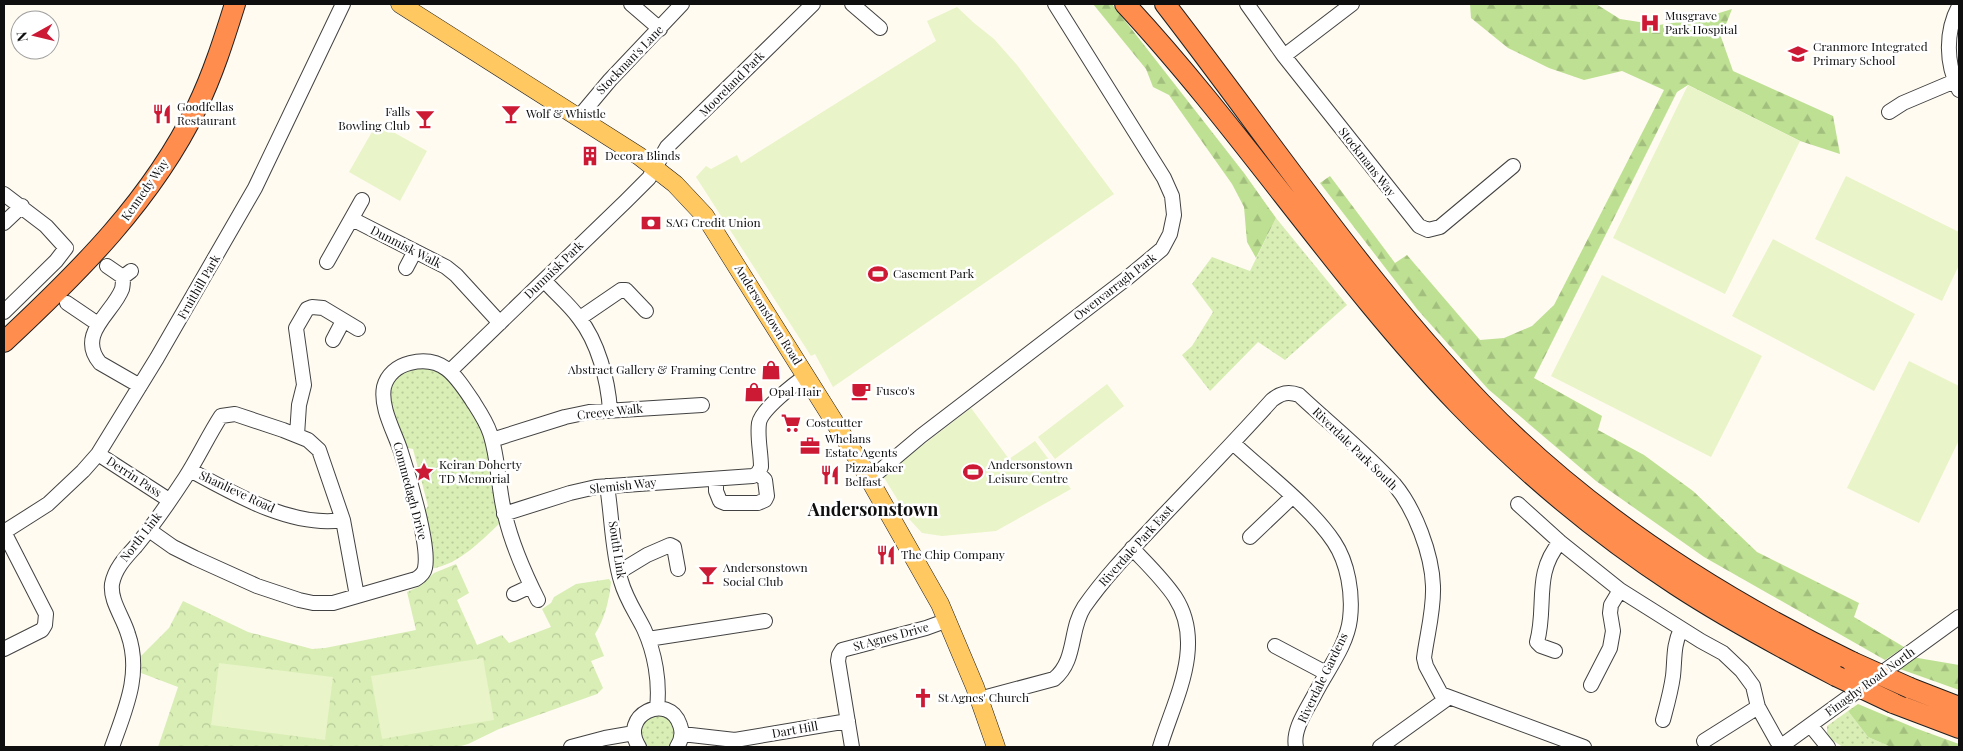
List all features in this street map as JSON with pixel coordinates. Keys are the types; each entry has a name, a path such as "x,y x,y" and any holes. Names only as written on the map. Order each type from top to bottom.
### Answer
{"highway":[{"name":"Kennedy Way","path":"4,342 103,244 153,182 197,106 222,46 235,4"},
{"path":"1125,4 1183,69 1393,331 1460,406 1502,447 1628,552 1718,611 1779,647 1836,676 1893,703 1959,728"},
{"path":"1137,4 1183,69"},
{"path":"1165,4 1334,227 1405,316 1481,402 1515,436 1598,507 1680,565 1765,617 1852,662 1959,707"},
{"path":"1181,4 1221,76"}],"main road":[{"name":"Andersonstown Road","path":"400,4 655,167 675,184 705,216 870,479 940,604 979,699 996,747"}],"street":[{"name":"Fruithill Park","path":"4,532 48,504 98,454 140,386 255,188 343,4"},
{"path":"631,4 660,29"},
{"name":"Stockman's Lane","path":"579,117 610,80 682,4"},
{"name":"Mooreland Park","path":"655,167 667,148 813,4"},
{"path":"852,4 880,28"},
{"name":"Owenvarragh Park","path":"870,479 921,436 1154,256 1162,249 1170,234 1173,224 1174,207 1172,196 1164,178 1055,4"},
{"name":"Stockmans Way","path":"1246,4 1284,56 1419,226 1428,230 1440,227 1513,166"},
{"path":"1284,56 1352,4"},
{"path":"1889,112 1904,103 1957,85 1951,70 1949,43 1950,28 1959,6"},
{"name":"Dunmisk Park","path":"450,371 649,178 655,167"},
{"path":"4,194 46,226 66,248 56,262 4,312"},
{"path":"327,262 362,200"},
{"path":"4,223 22,206"},
{"name":"Dunmisk Walk","path":"352,219 446,267 456,275 500,323"},
{"path":"406,268 415,251"},
{"path":"107,266 127,274 120,293 98,324 92,338 95,357 100,363 140,386"},
{"path":"544,280 580,318 604,369 610,410"},
{"path":"580,318 621,290 626,290 646,311"},
{"path":"67,303 98,324"},
{"path":"357,596 344,520 319,450 315,445 298,435 299,405 304,385 296,335 298,323 307,309 317,307 323,308 358,329"},
{"path":"333,340 343,321"},
{"name":"Commedagh Drive","path":"149,530 173,547 195,558 277,593 299,600 324,604 413,581 422,575 426,557 416,506 406,469 384,402 385,383 392,372 402,365 421,361 439,363 450,371"},
{"path":"450,371 480,412 492,440 504,514 513,545 538,600"},
{"path":"716,480 716,491 720,501 725,503 758,503 764,500 767,496 765,480 758,473 761,467 758,428 761,415 796,382 806,376"},
{"name":"Riverdale Park South","path":"1278,395 1289,393 1299,395 1394,485 1412,514 1425,545 1433,577 1432,608 1424,658 1437,689 1448,698"},
{"name":"Riverdale Park East","path":"979,699 1054,679 1063,672 1069,659 1079,614 1095,591 1132,548 1278,395"},
{"name":"Creeve Walk","path":"492,440 565,417 610,410 702,405"},
{"name":"North Link","path":"112,747 129,701 134,673 129,635 114,600 112,582 120,565 149,530 190,470 221,416 235,414 272,428 298,435"},
{"name":"Riverdale Gardens","path":"1233,443 1311,514 1334,542 1345,566 1350,592 1350,620 1341,646 1294,738 1296,747"},
{"name":"Derrin Pass","path":"98,454 169,500"},
{"name":"Shanlieve Road","path":"190,470 241,497 283,513 322,523 344,520"},
{"name":"Slemish Way","path":"504,514 570,494 607,486 716,480 749,477 758,473"},
{"name":"South Link","path":"607,486 619,572 628,600 648,639 656,668 657,708"},
{"path":"1250,537 1292,497"},
{"path":"1518,504 1560,542 1620,590 1723,653 1742,671 1754,686 1758,707 1781,747"},
{"path":"4,532 46,614 46,620 42,630 4,649"},
{"path":"1554,651 1542,646 1538,642 1542,621 1541,599 1548,558 1560,542"},
{"path":"619,572 670,545 674,547 678,569"},
{"path":"1132,548 1176,599 1188,632 1188,657 1184,676 1160,747"},
{"path":"514,594 531,586"},
{"path":"1591,685 1610,648 1612,631 1611,605 1620,590"},
{"name":"Finaghy Road North","path":"1781,747 1959,617"},
{"name":"St Agnes Drive","path":"852,747 838,654 842,650 926,628 948,620"},
{"path":"648,639 766,621"},
{"path":"1663,720 1673,676 1674,647 1681,629"},
{"path":"1275,646 1326,673"},
{"path":"1380,747 1448,698 1584,747"},
{"path":"1704,741 1758,707"},
{"path":"639,747 634,733 636,721 645,712 657,708 673,714 680,723 679,741"},
{"name":"Dart Hill","path":"679,741 736,740 848,721"},
{"path":"1811,726 1828,747"},
{"path":"571,747 634,733"}],"green space":[{"path":"1093,4 1112,4 1244,173 1276,218 1256,258 1247,242 1244,207 1232,184 1169,95 1153,87 1146,69"},
{"path":"1470,4 1596,4 1620,19 1659,25 1703,18 1732,9 1721,37 1733,71 1833,116 1840,154 1800,141 1688,85 1677,92 1534,378 1602,416 1598,430 1644,455 1693,491 1757,552 1859,603 1854,617 1904,647 1885,660 1704,557 1596,481 1488,389 1417,309 1320,183 1330,176 1395,263 1407,255 1480,340 1504,338 1532,326 1554,305 1664,90 1622,71 1584,80 1549,68 1508,48 1471,18"},
{"name":"Casement Park","path":"957,7 994,39 1017,65 1114,194 833,387 815,354 811,356 696,177 706,166 711,169 737,155 741,163 936,41 927,21"},
{"path":"1688,85 1800,141 1725,294 1613,238"},
{"path":"377,123 427,151 400,201 349,172"},
{"path":"1846,176 1959,232 1959,265 1942,301 1815,239"},
{"path":"1276,218 1347,305 1285,360 1258,342 1210,391 1182,355 1192,346 1213,312 1192,284 1212,257 1250,271"},
{"path":"1773,239 1915,314 1874,391 1732,316"},
{"path":"1602,275 1762,356 1711,457 1551,376"},
{"path":"1909,361 1959,386 1959,440 1919,523 1847,488"},
{"path":"431,367 445,373 476,413 486,439 500,523 477,545 460,557 431,569 423,514 428,506 421,479 429,476 427,467 418,468 413,449 404,447 393,416 389,393 391,383 397,375 410,368"},
{"path":"1107,384 1124,406 1055,459 1038,437"},
{"name":"Andersonstown Leisure Centre","path":"971,408 1009,459 1035,441 1071,489 996,531 942,536 922,533 910,520 883,476"},
{"path":"456,564 469,593 457,600 477,645 502,635 509,643 551,627 542,609 551,603 554,597 576,584 609,579 611,582 608,603 595,634 604,656 591,661 603,688 597,694 499,729 468,744 457,747 158,747 178,687 141,673 141,656 169,628 183,601 248,632 312,649 325,648 416,630 407,592 420,586 434,573"},
{"path":"1912,657 1959,665 1959,690 1900,669"},
{"path":"483,658 494,720 382,739 371,676"},
{"path":"219,663 333,677 325,740 211,725"},
{"path":"1858,704 1959,744 1959,747 1891,747 1868,737 1848,711"},
{"path":"1848,711 1868,737 1891,747 1843,747 1827,737 1827,726"},
{"path":"650,714 668,716 677,731 671,747 643,747 638,727"}],"place":[{"name":"Musgrave Park Hospital","path":"1650,23"},
{"name":"Cranmore Integrated Primary School","path":"1798,54"},
{"name":"Goodfellas Restaurant","path":"162,114"},
{"name":"Wolf & Whistle","path":"511,114"},
{"name":"Falls Bowling Club","path":"425,119"},
{"name":"Decora Blinds","path":"590,156"},
{"name":"SAG Credit Union","path":"651,223"},
{"name":"Casement Park","path":"878,274"},
{"name":"Abstract Gallery & Framing Centre","path":"771,370"},
{"name":"Fusco's","path":"861,391"},
{"name":"Opal Hair","path":"754,392"},
{"name":"Costcutter","path":"791,423"},
{"name":"Whelans Estate Agents","path":"810,446"},
{"name":"Keiran Doherty TD Memorial","path":"424,472"},
{"name":"Andersonstown Leisure Centre","path":"973,472"},
{"name":"Pizzabaker Belfast","path":"830,475"},
{"name":"The Chip Company","path":"886,555"},
{"name":"Andersonstown Social Club","path":"708,575"},
{"name":"St Agnes' Church","path":"923,698"}],"district":[{"name":"Andersonstown","path":"873,510"}]}
